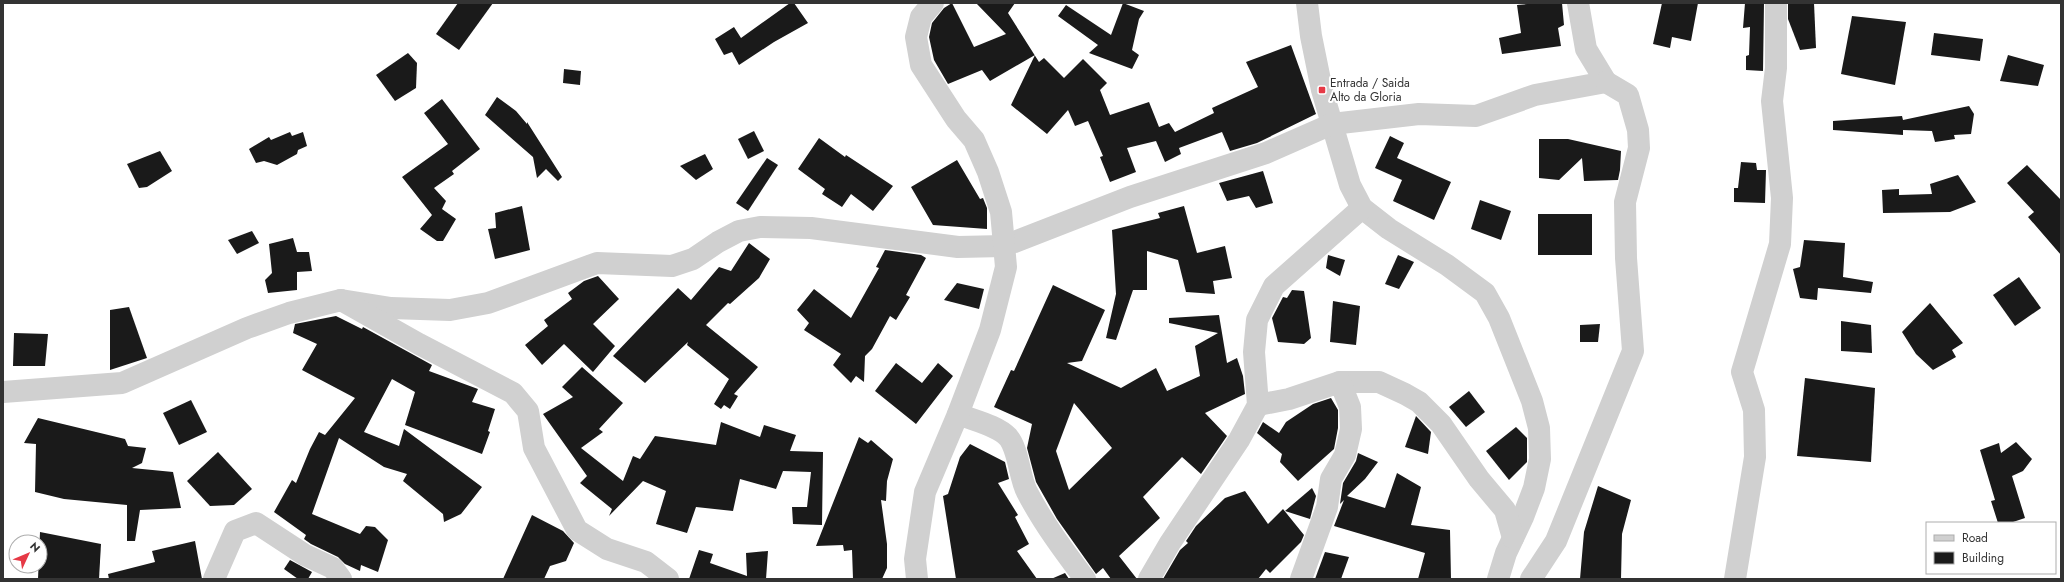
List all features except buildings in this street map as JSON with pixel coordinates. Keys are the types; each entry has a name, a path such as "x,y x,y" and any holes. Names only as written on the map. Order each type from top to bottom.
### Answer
{"street":[{"path":"917,579 915,560 924,492 958,414 990,330 1006,267 1001,212 988,172 974,140 956,120 921,65 916,38 921,17 933,3"},
{"path":"1307,3 1311,36 1332,124 1350,185 1362,208 1389,230 1447,265 1485,293 1499,318 1523,376 1539,428 1540,459 1534,488 1498,579"},
{"path":"1531,579 1556,541 1633,351 1626,258 1625,202 1639,148 1638,130 1628,95 1606,82 1586,49 1578,3"},
{"path":"1735,579 1754,457 1754,410 1742,372 1780,244 1782,198 1772,102 1776,68 1776,3"},
{"path":"3,392 122,383 247,328 289,313 341,300 391,308 450,310 488,303 597,263 672,266 693,259 718,242 739,231 760,227 811,228 958,247 1004,246 1130,197 1266,153 1332,124 1420,114 1476,116 1535,95 1606,82"},
{"path":"1149,579 1170,543 1239,440 1258,405 1254,352 1257,320 1274,286 1362,208"},
{"path":"341,300 419,344 513,393 528,411 534,448 578,530 607,549 646,562 668,579"},
{"path":"1258,405 1289,399 1340,382 1379,382 1406,394 1419,402 1441,424 1479,479 1505,510 1513,538"},
{"path":"1301,579 1327,507 1332,479 1346,455 1351,429 1350,407 1340,382"},
{"path":"958,414 995,429 1008,437 1015,453 1026,491 1051,533 1085,579"},
{"path":"214,579 235,531 256,523 305,555 333,568 341,579"}],"place":[{"name":"Entrada / Saida Alto da Gloria","path":"1322,90"}]}
